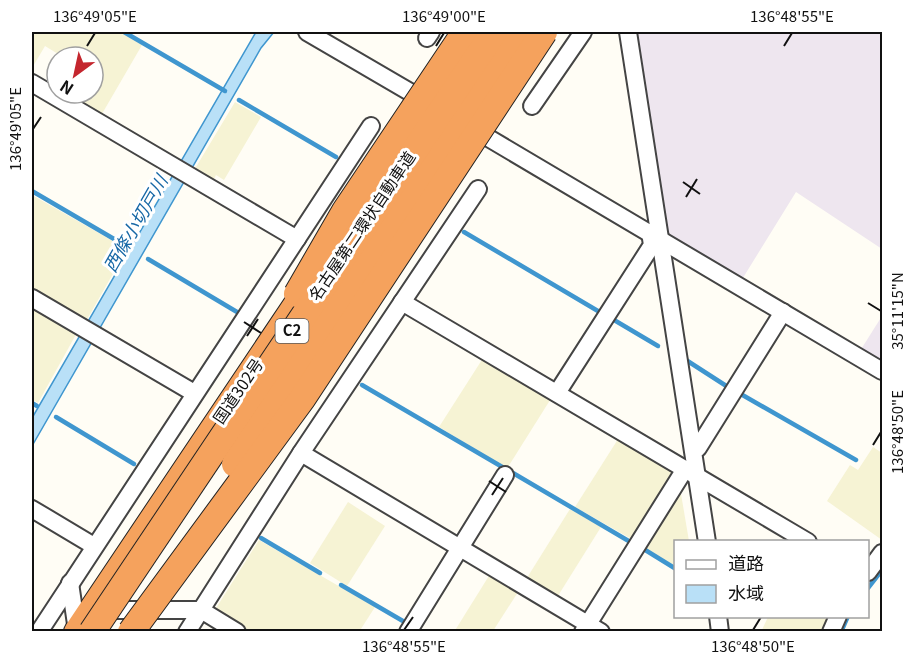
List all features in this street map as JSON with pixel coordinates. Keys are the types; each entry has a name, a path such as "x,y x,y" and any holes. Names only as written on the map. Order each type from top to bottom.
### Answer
{"highway":[{"path":"171,514 345,211 465,32"},
{"name":"国道302号","path":"84,626 480,32"},
{"name":"名古屋第二環状自動車道","path":"84,626 171,514 358,231 494,32"},
{"name":"名古屋第二環状自動車道","path":"122,632 522,32"},
{"path":"131,632 302,399 544,32"}],"street":[{"path":"307,32 882,371"},
{"path":"532,106 583,32"},
{"path":"628,32 656,236 693,449 691,472 707,540"},
{"path":"32,83 297,239"},
{"path":"39,632 371,126"},
{"path":"188,632 301,453 478,189"},
{"path":"312,216 330,254"},
{"path":"557,393 656,236"},
{"path":"32,297 194,393"},
{"path":"402,302 805,540"},
{"path":"693,449 698,448 783,312"},
{"path":"301,453 591,629 691,472"},
{"path":"408,632 505,475"},
{"path":"32,509 94,546"},
{"path":"869,569 882,553"},
{"path":"70,583 84,626 201,610 237,632"},
{"path":"831,632 837,618"}],"shaded area":[{"path":"32,32 120,32 142,45 99,119 76,105 105,105 105,45 45,45 32,68"},
{"path":"634,32 882,32 882,249 796,192 741,281 667,237"},
{"path":"235,102 261,117 224,180 216,175 212,183 193,172"},
{"path":"32,195 127,249 85,323 32,292"},
{"path":"32,302 79,329 38,403 32,399"},
{"path":"882,316 882,365 860,351"},
{"path":"485,355 552,397 508,467 439,427"},
{"path":"620,436 676,469 635,541 575,507"},
{"path":"873,447 882,453 882,540 827,501 850,465 858,470"},
{"path":"680,488 689,540 674,540 674,565 643,547"},
{"path":"348,502 385,526 347,586 310,563"},
{"path":"570,509 601,527 556,599 525,581"},
{"path":"259,540 375,607 359,632 245,631 213,613"},
{"path":"492,571 520,589 493,631 454,632"},
{"path":"768,618 832,618 826,631 761,632"}],"water":[{"path":"256,32 274,32 261,48 32,446 32,418"}],"waterway":[{"path":"124,32 225,91"},
{"path":"239,100 336,157"},
{"name":"西條小切戸川","path":"32,191 126,246"},
{"path":"464,232 603,314"},
{"path":"148,259 237,312"},
{"path":"609,317 658,346"},
{"path":"686,360 731,389"},
{"path":"362,385 504,468"},
{"path":"739,393 856,460"},
{"path":"32,403 37,406"},
{"path":"56,417 134,464"},
{"path":"513,473 632,543"},
{"path":"261,538 320,573"},
{"path":"642,548 674,568"},
{"path":"869,587 882,570"},
{"path":"341,585 408,624"},
{"path":"841,632 847,618"}]}
